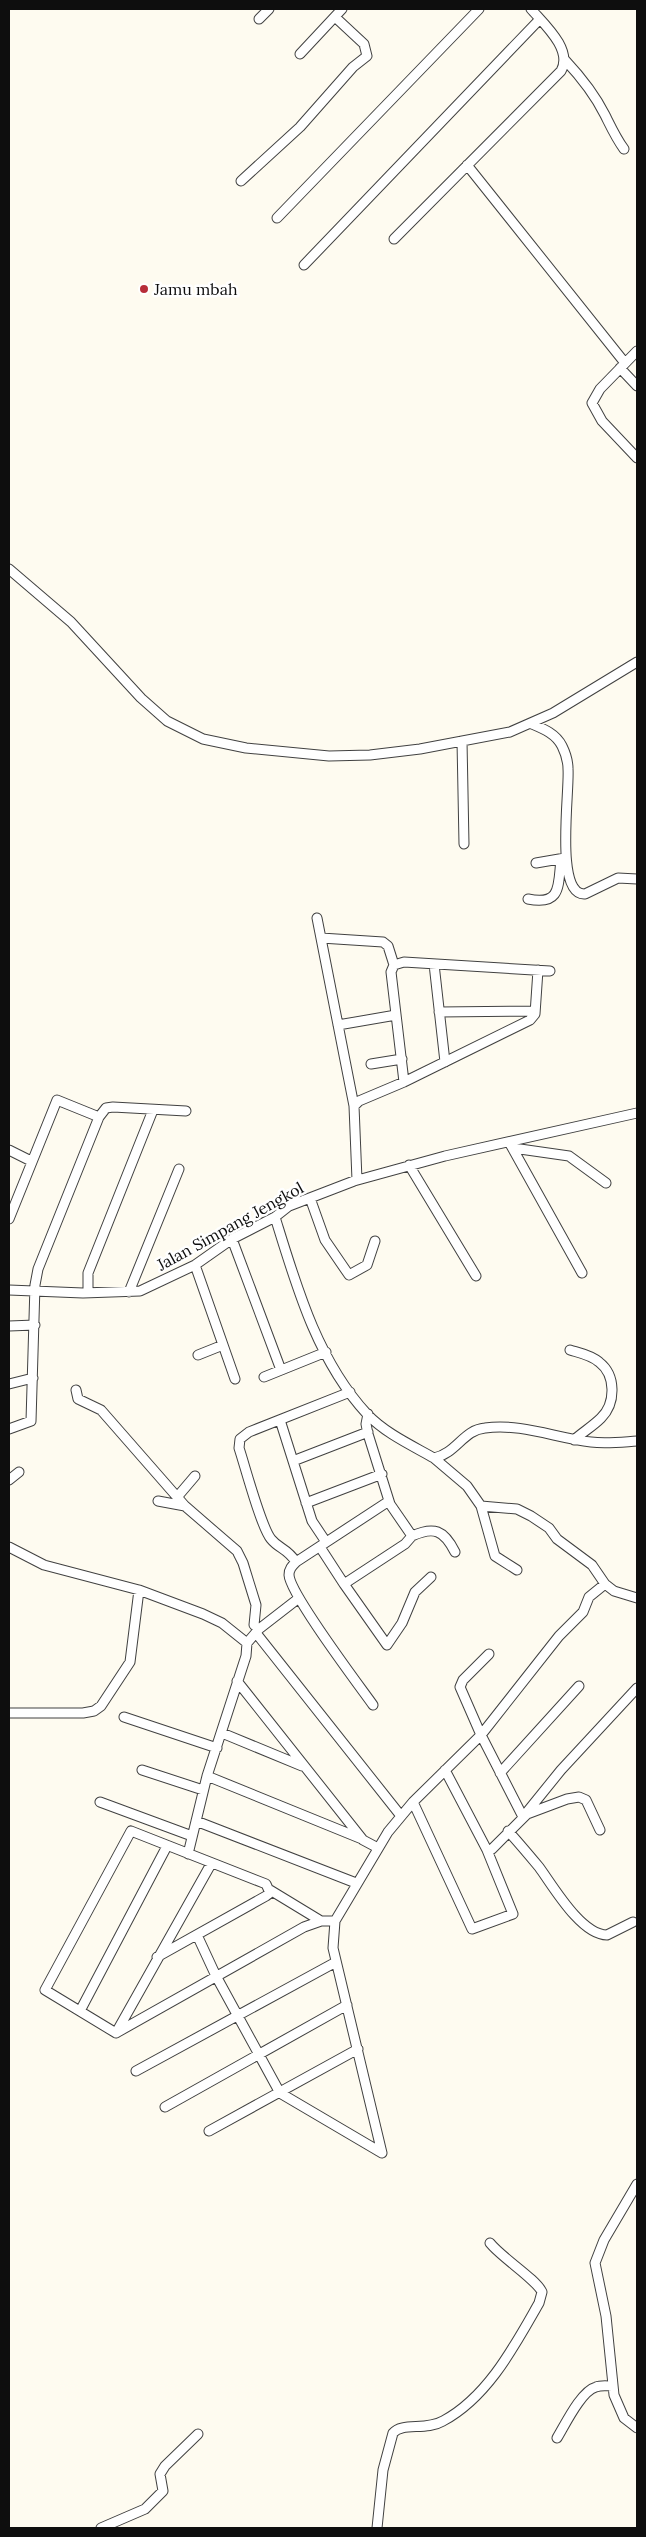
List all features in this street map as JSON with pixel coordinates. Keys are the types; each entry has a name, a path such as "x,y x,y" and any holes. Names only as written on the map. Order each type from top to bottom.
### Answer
{"street":[{"path":"259,19 269,9"},
{"path":"300,54 342,9"},
{"path":"277,218 479,9"},
{"path":"532,9 560,46 565,60 577,73 604,114 612,133 624,149"},
{"path":"241,181 300,127 353,67 367,56 364,44 335,17"},
{"path":"304,265 540,19"},
{"path":"394,239 555,78 563,67 565,60"},
{"path":"467,165 637,386"},
{"path":"637,351 600,389 592,404 602,421 637,458"},
{"path":"9,569 71,622 156,713 179,728 203,739 246,748 329,756 370,755 510,732 532,724 588,693 637,662"},
{"path":"528,899 544,902 552,898 557,890 563,858 568,761 559,740 548,731 532,724"},
{"path":"462,741 464,844"},
{"path":"536,863 563,858"},
{"path":"563,858 570,881 574,890 579,894 593,892 618,878 637,878"},
{"path":"317,918 354,1106 358,1180"},
{"path":"321,938 383,942 388,946 394,965 391,972 404,1082"},
{"path":"394,965 401,962 550,971"},
{"path":"434,964 445,1062"},
{"path":"354,1106 359,1101 404,1082 523,1024 534,1016 538,970"},
{"path":"439,1012 535,1011"},
{"path":"338,1025 396,1015"},
{"path":"371,1064 402,1059"},
{"path":"9,1219 12,1200 57,1100 99,1117"},
{"path":"9,1429 31,1422 38,1269 99,1117 106,1108 113,1107 186,1111"},
{"path":"88,1292 88,1273 153,1110"},
{"name":"Jalan Simpang Jengkol","path":"9,1290 140,1291 195,1264 232,1239 275,1217 289,1206 358,1180 409,1164 511,1145 637,1113"},
{"path":"511,1145 569,1156 606,1183"},
{"path":"511,1145 582,1273"},
{"path":"9,1150 31,1161"},
{"path":"409,1164 476,1276"},
{"path":"129,1292 179,1169"},
{"path":"310,1198 325,1240 349,1275 367,1265 376,1241"},
{"path":"275,1217 304,1305 326,1352 350,1392 368,1414 394,1435 434,1458 467,1486 481,1506 495,1556 517,1570"},
{"path":"232,1239 280,1370"},
{"path":"195,1264 235,1379"},
{"path":"9,1326 35,1325"},
{"path":"198,1355 223,1345"},
{"path":"570,1350 591,1357 601,1363 609,1374 612,1388 608,1410 574,1440"},
{"path":"264,1377 326,1352"},
{"path":"9,1384 33,1378"},
{"path":"76,1390 78,1399 101,1410 185,1506 238,1551 256,1605 254,1625 401,1816"},
{"path":"296,1562 288,1550 271,1538 238,1448 240,1438 249,1432 350,1392"},
{"path":"368,1414 368,1432 389,1501 412,1536"},
{"path":"280,1420 306,1503 323,1544 344,1584 387,1645 402,1623 415,1592 431,1577"},
{"path":"434,1458 445,1455 471,1431 484,1428 545,1433 574,1440 606,1443 637,1441"},
{"path":"293,1461 368,1432"},
{"path":"9,1480 19,1472"},
{"path":"306,1503 382,1474"},
{"path":"178,1496 195,1476"},
{"path":"158,1501 185,1506"},
{"path":"373,1705 299,1598 289,1577 289,1571 296,1562 389,1501"},
{"path":"481,1506 517,1509 532,1516 549,1528 557,1539 592,1565 605,1584 614,1591 637,1598"},
{"path":"344,1584 405,1544 412,1536 431,1529 440,1532 455,1552"},
{"path":"9,1547 44,1565 90,1579 139,1590 203,1614 222,1623 246,1643"},
{"path":"197,1935 216,1976 280,2093 382,2153 336,1962 332,1938 335,1921 378,1848 401,1816 481,1735 560,1636 583,1612 589,1597 605,1584"},
{"path":"9,1713 84,1714 94,1712 101,1706 130,1662 139,1590"},
{"path":"188,1854 207,1776 246,1656 246,1643 299,1598"},
{"path":"489,1654 463,1680 460,1687 481,1735 522,1817"},
{"path":"237,1681 363,1840"},
{"path":"500,1773 579,1686"},
{"path":"487,1850 492,1848 522,1817 561,1770 637,1688"},
{"path":"124,1716 217,1748"},
{"path":"222,1733 304,1766"},
{"path":"142,1770 203,1790"},
{"path":"414,1802 472,1929 513,1914 487,1850 445,1770"},
{"path":"207,1776 363,1840 378,1848"},
{"path":"522,1817 558,1802 582,1797 586,1801 600,1830"},
{"path":"100,1802 192,1836"},
{"path":"196,1822 356,1883"},
{"path":"116,2033 45,1990 131,1831 266,1884 270,1890 321,1921"},
{"path":"508,1831 531,1857 563,1901 592,1930 607,1935 634,1922"},
{"path":"80,2011 167,1846"},
{"path":"116,2033 211,1864"},
{"path":"158,1957 266,1896 270,1890"},
{"path":"116,2033 304,1928 321,1921 335,1921"},
{"path":"136,2071 336,1962"},
{"path":"165,2108 347,2005"},
{"path":"209,2131 358,2049"},
{"path":"637,2184 604,2240 595,2263 606,2316 612,2386 619,2411 626,2421 637,2428"},
{"path":"377,2528 383,2470 393,2434 404,2427 425,2428 434,2426 454,2414 470,2401 503,2362 541,2298 542,2292 538,2285 504,2259 490,2243"},
{"path":"557,2438 575,2408 590,2390 597,2386 612,2386"},
{"path":"101,2528 152,2504 164,2491 160,2474 165,2466 198,2434"}],"place":[{"name":"Jamu mbah","path":"144,289"}]}
